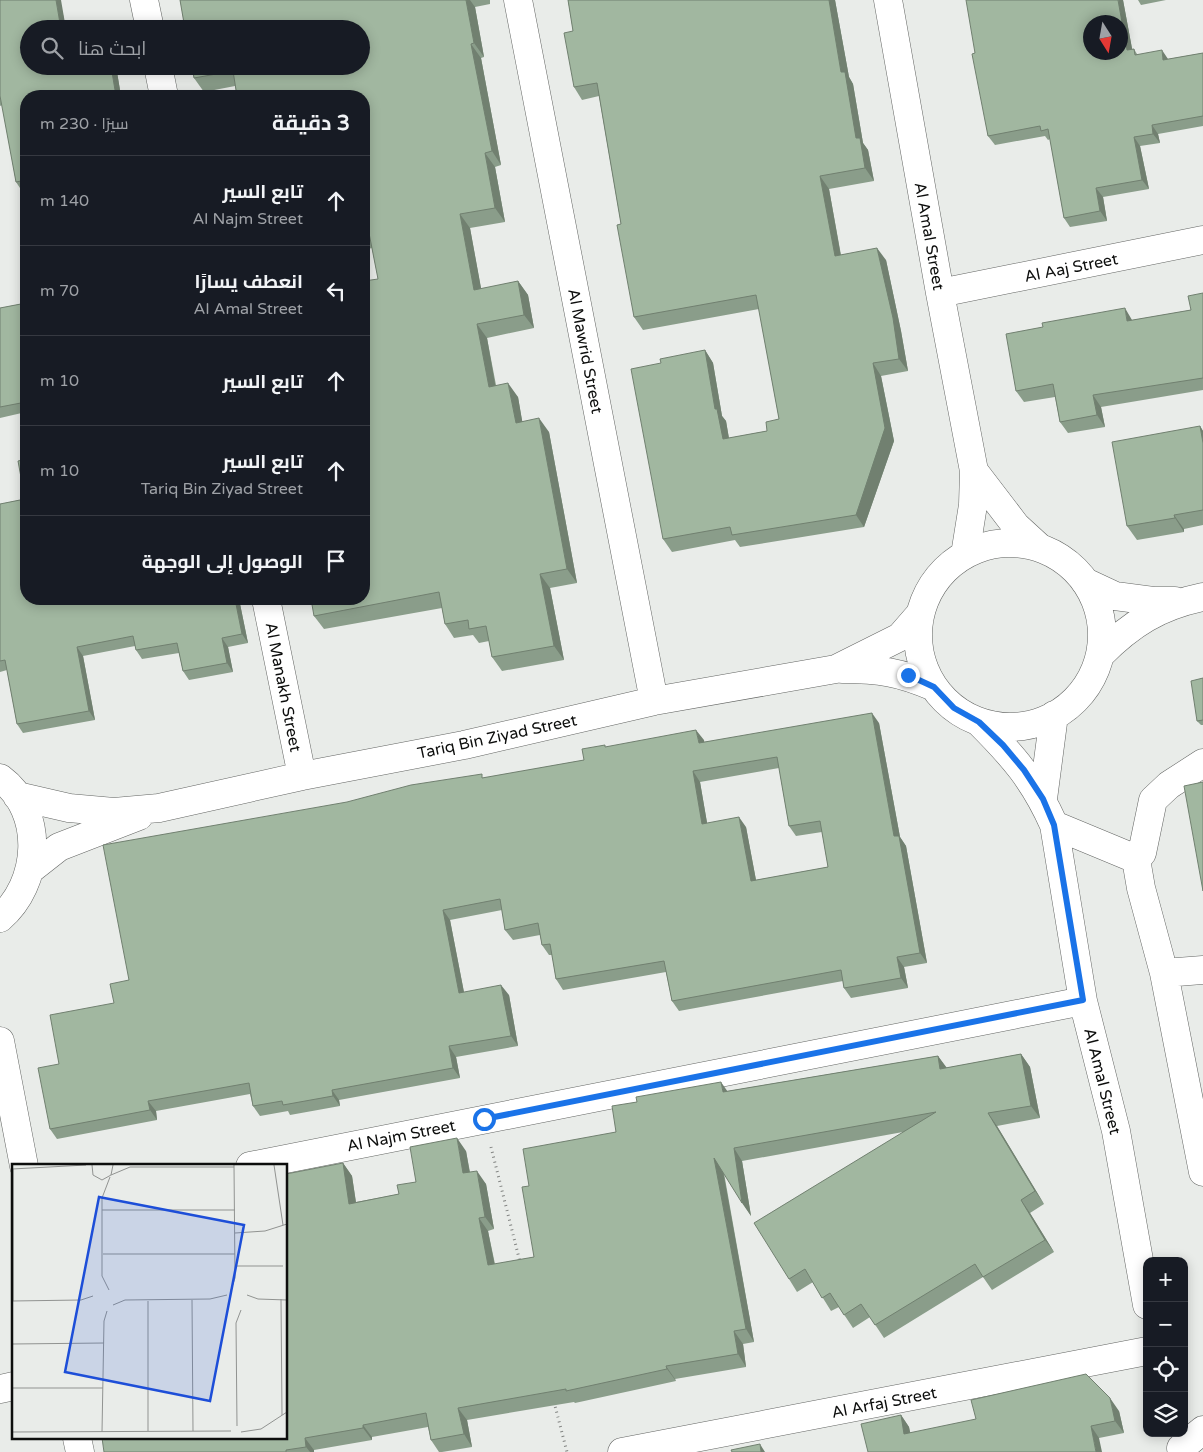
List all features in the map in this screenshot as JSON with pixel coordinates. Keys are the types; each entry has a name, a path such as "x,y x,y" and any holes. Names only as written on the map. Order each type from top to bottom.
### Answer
{"street":[{"path":"144,0 148,20"},
{"name":"Al Mawrid Street","path":"518,0 654,701"},
{"name":"Al Amal Street","path":"888,0 974,471 973,505 965,555"},
{"path":"160,75 163,90"},
{"name":"Al Aaj Street","path":"940,293 1203,240"},
{"name":"Al Amal Street","path":"974,471 1016,526 1040,548"},
{"path":"1085,582 1094,599 1100,617 1102,636 1100,655 1088,683 1078,696 1054,715 1040,721 1010,727 979,722 954,708 934,687 925,671 919,652 920,614 932,586 941,574 965,555 979,548 1009,543 1040,548 1057,556 1085,582 1115,596 1153,601 1195,599"},
{"path":"1100,655 1121,634 1145,617 1195,599"},
{"name":"Al Manakh Street","path":"267,605 302,776"},
{"name":"Tariq Bin Ziyad Street","path":"836,669 900,637 920,614"},
{"name":"Tariq Bin Ziyad Street","path":"8,787 69,808 114,812 159,808 302,776 464,745 654,701 836,669 874,669 908,675 934,687"},
{"path":"1043,799 1054,715"},
{"name":"Al Amal Street","path":"979,722 1024,770 1043,799 1054,825 1083,1000 1116,1131 1146,1302"},
{"path":"1136,859 1142,853 1153,800 1169,785 1203,763"},
{"path":"1,923 20,895 31,869 33,854 31,831 24,809 8,787"},
{"name":"Tariq Bin Ziyad Street","path":"31,869 59,847 159,808"},
{"path":"1054,825 1136,859"},
{"path":"1136,859 1141,888 1164,973 1203,1172"},
{"path":"1164,973 1203,970"},
{"name":"Al Najm Street","path":"260,1164 1083,1000"},
{"path":"0,1041 7,1116 23,1164"},
{"name":"Al Arfaj Street","path":"622,1452 1143,1352"},
{"path":"1180,1444 1203,1430"}],"path":[{"path":"484,1119 522,1271"},
{"path":"552,1395 567,1452"}],"building":[{"path":"0,0 56,0 59,20 20,20 20,75 112,75 115,90 20,90 20,181 16,182 0,96"},
{"path":"180,0 466,0 474,43 471,44 492,151 485,153 495,208 460,214 474,290 518,281 524,315 477,324 489,387 508,383 516,423 539,418 567,569 540,574 554,646 492,657 486,626 469,629 468,620 445,624 439,592 314,616 312,605 370,605 370,280 378,279 370,238 370,90 236,90 234,75 370,75 370,20 183,20"},
{"path":"568,0 829,0 841,72 845,72 856,138 860,138 865,168 820,176 835,256 877,248 893,318 899,359 873,363 885,428 856,515 732,535 730,527 663,539 631,369 661,363 660,359 705,350 715,409 717,409 723,439 767,431 766,422 779,419 756,295 634,317 617,225 621,224 597,83 574,87 564,33 573,31"},
{"path":"966,0 1118,0 1121,15 1083,15 1083,60 1128,60 1128,50 1134,49 1135,55 1162,50 1163,60 1203,53 1203,116 1152,125 1153,134 1134,137 1142,180 1096,188 1100,211 1064,218 1048,129 1041,131 1040,126 988,136 972,54 975,53"},
{"path":"194,75 211,75 194,78"},
{"path":"1203,293 1203,378 1093,395 1097,415 1060,422 1053,384 1016,391 1006,334 1043,327 1042,323 1125,308 1127,321 1191,310 1188,296"},
{"path":"20,304 20,403 0,407 0,308"},
{"path":"1200,426 1203,443 1203,510 1174,515 1175,518 1127,526 1112,442"},
{"path":"20,500 20,605 236,605 242,634 222,638 227,663 183,671 177,643 136,650 133,636 77,647 89,711 17,724 5,660 0,661 0,504"},
{"path":"1203,678 1203,720 1197,721 1191,681"},
{"path":"872,713 894,836 899,836 920,953 897,957 901,978 844,988 841,970 672,1001 664,961 556,979 550,944 542,945 538,923 505,930 500,899 443,910 459,993 501,985 511,1036 449,1046 453,1068 332,1090 333,1096 283,1105 282,1101 253,1106 249,1083 148,1101 150,1110 50,1129 38,1068 59,1064 50,1015 114,1003 110,984 129,980 103,845 347,802 411,785 482,774 482,778 584,760 582,749 605,745 605,747 696,730 699,743","holes":["777,757 789,826 820,821 828,867 751,881 739,817 702,824 693,771"]},
{"path":"1203,782 1203,891 1184,786"},
{"path":"1021,1054 1031,1106 988,1113 1035,1191 1021,1200 1045,1240 983,1277 975,1264 875,1325 861,1304 844,1315 830,1293 822,1298 805,1269 789,1279 754,1223 936,1112 734,1148 742,1203 714,1158 746,1329 734,1331 738,1354 666,1366 667,1369 566,1391 566,1389 458,1408 464,1434 431,1440 426,1413 363,1425 363,1428 305,1438 306,1447 286,1450 286,1452 104,1452 102,1440 288,1440 288,1174 343,1163 349,1204 399,1194 397,1185 416,1182 410,1147 457,1138 463,1173 477,1171 485,1217 479,1218 488,1265 534,1257 522,1187 529,1186 523,1149 616,1132 612,1106 637,1102 636,1097 721,1082 723,1092 938,1056 940,1069"},
{"path":"1086,1374 1110,1398 1115,1421 1091,1426 1096,1452 868,1452 861,1424 901,1415 904,1434 976,1419 971,1400"},
{"path":"760,1444 761,1452 732,1452 731,1450"}],"route":[{"path":"484,1119 1083,1000 1054,825 1043,799 1024,770 1003,745 979,722 954,708 934,687 908,675"}]}
